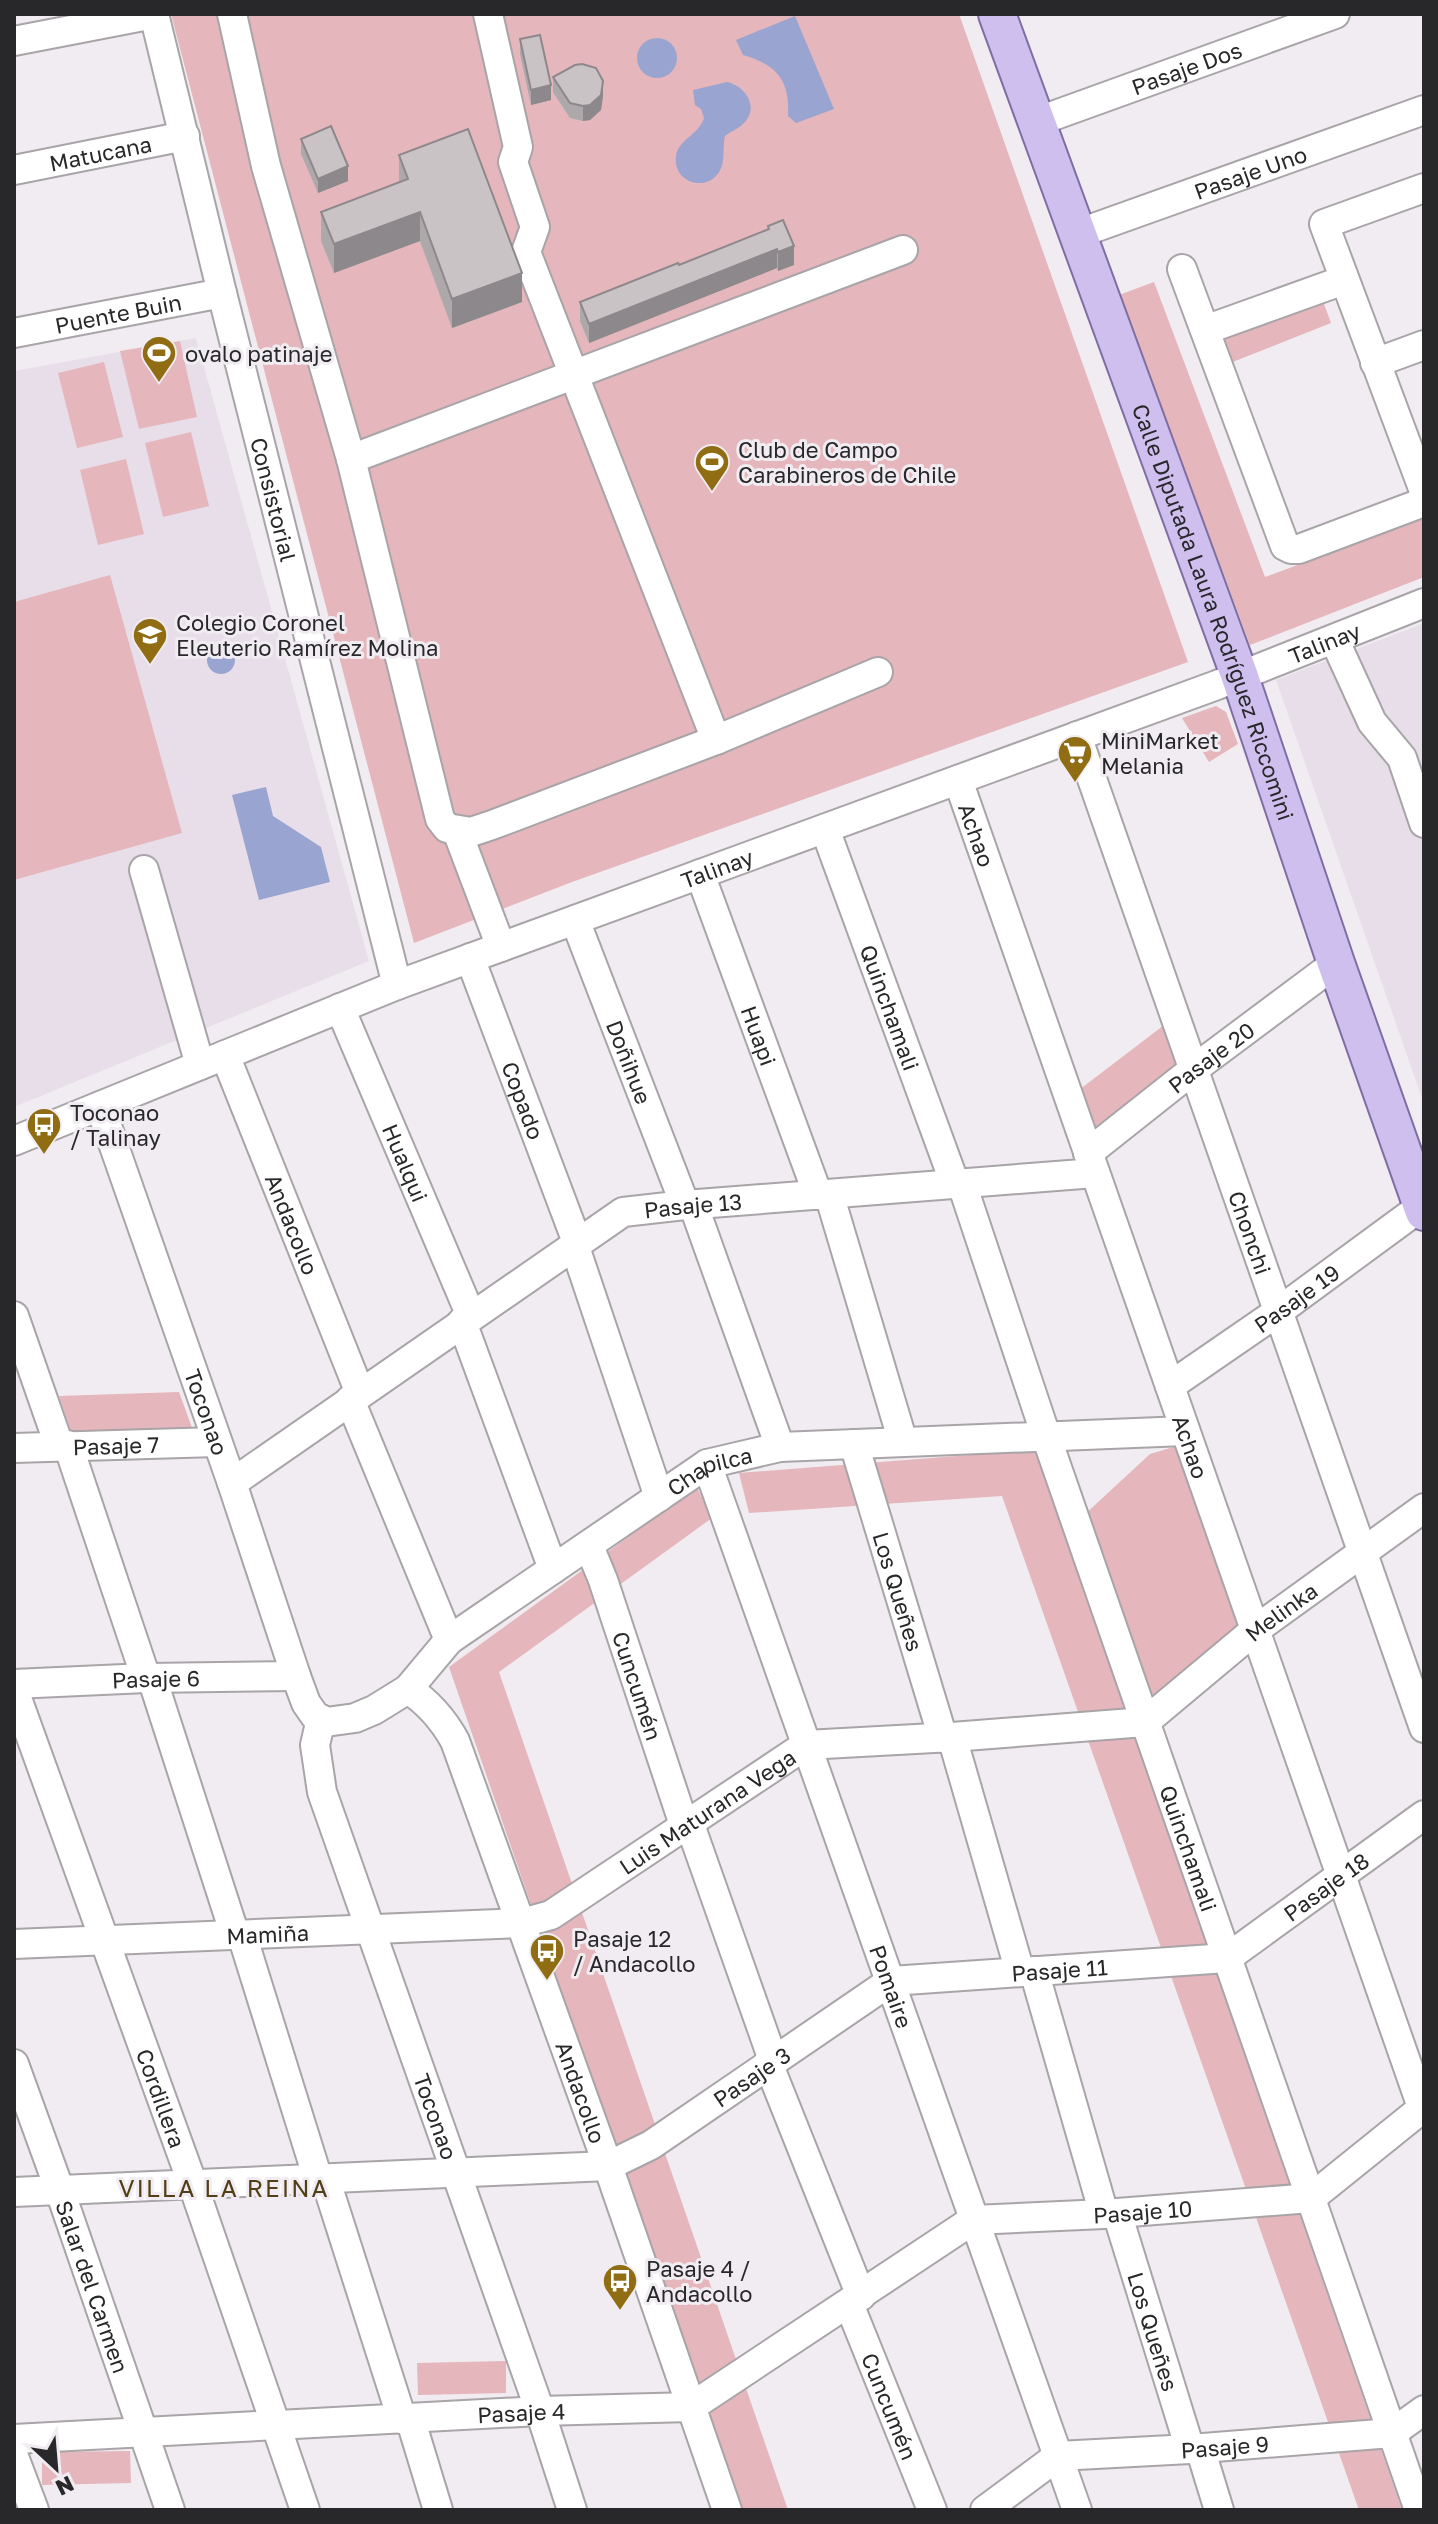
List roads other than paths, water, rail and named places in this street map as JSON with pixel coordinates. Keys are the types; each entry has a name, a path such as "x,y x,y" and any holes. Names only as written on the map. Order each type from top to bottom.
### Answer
{"main road":[{"name":"Calle Diputada Laura Rodríguez Riccomini","path":"997,14 1240,677 1423,1209"}],"street":[{"path":"14,41 154,14"},
{"name":"Consistorial","path":"154,14 397,985"},
{"path":"232,14 266,166 351,459 440,819 447,828 471,832 492,825 716,740 878,672"},
{"path":"488,14 518,147 513,162 535,227 526,252 716,740"},
{"name":"Pasaje Dos","path":"1036,122 1335,14"},
{"name":"Pasaje Uno","path":"1077,234 1424,110"},
{"name":"Matucana","path":"14,170 185,136"},
{"path":"1424,188 1324,224 1424,491"},
{"path":"351,459 903,250"},
{"path":"1182,269 1282,540 1288,548 1299,549 1424,502"},
{"path":"1205,330 1344,280"},
{"name":"Puente Buin","path":"14,333 222,293"},
{"path":"1375,363 1424,345"},
{"name":"Talinay","path":"14,1141 397,985 1240,677 1424,603"},
{"path":"1334,639 1372,722 1413,754 1424,823"},
{"name":"Chonchi","path":"1077,736 1424,1728"},
{"name":"Achao","path":"958,780 1423,2109"},
{"name":"Quinchamali","path":"825,829 958,1184 1419,2510"},
{"path":"457,831 501,947"},
{"name":"Andacollo","path":"144,870 213,1060 355,1397 449,1640"},
{"name":"Huapi","path":"700,874 824,1194 903,1442"},
{"name":"Doñihue","path":"575,920 689,1205 780,1447"},
{"name":"Copado","path":"470,958 576,1243 659,1497"},
{"name":"Pasaje 20","path":"1092,1163 1194,1069 1336,963"},
{"name":"Hualqui","path":"340,1008 466,1319 553,1569"},
{"name":"Toconao","path":"100,1106 296,1676 306,1703 318,1718 315,1745 322,1792 572,2510"},
{"name":"Pasaje 13","path":"232,1483 623,1212 958,1184 1092,1163"},
{"name":"Pasaje 19","path":"1170,1386 1423,1209"},
{"path":"14,1316 149,1678 438,2510"},
{"name":"Chapilca","path":"318,1718 326,1722 355,1718 408,1689 449,1640 707,1464 780,1447 1185,1431"},
{"name":"Pasaje 7","path":"14,1448 217,1442"},
{"name":"Los Queñes","path":"854,1444 947,1737 1027,1972 1219,2510"},
{"name":"Pomaire","path":"707,1464 1077,2510"},
{"name":"Melinka","path":"1145,1722 1255,1630 1424,1508"},
{"name":"Cuncumén","path":"589,1546 770,2062 932,2510"},
{"name":"Pasaje 6","path":"14,1687 149,1678 296,1676"},
{"name":"Cordillera","path":"14,1687 193,2185 305,2510"},
{"name":"Andacollo","path":"408,1689 424,1699 436,1712 455,1741 608,2166 727,2510"},
{"name":"Luis Maturana Vega","path":"522,1923 551,1915 806,1745 1145,1722"},
{"name":"Pasaje 18","path":"1227,1958 1424,1815"},
{"name":"Mamiña","path":"14,1944 522,1923"},
{"name":"Pasaje 11","path":"891,1981 1227,1958"},
{"name":"Pasaje 3","path":"608,2166 651,2145 891,1981"},
{"name":"Salar del Carmen","path":"14,2064 170,2510"},
{"path":"1311,2198 1423,2109"},
{"path":"14,2192 608,2166"},
{"name":"Pasaje 10","path":"973,2220 1111,2214 1311,2198"},
{"path":"691,2407 973,2220"},
{"name":"Pasaje 4","path":"14,2439 540,2411 691,2407"},
{"path":"1392,2433 1424,2410"},
{"name":"Pasaje 9","path":"1058,2456 1195,2449 1392,2433"},
{"path":"985,2510 1058,2456"},
{"path":"14,2457 34,2510"}],"water":[{"path":"795,16 834,109 796,123 788,116 787,93 779,76 765,64 743,55 736,40"},
{"path":"657,38 671,44 677,58 671,72 657,78 643,72 637,58 643,44"},
{"path":"727,82 740,88 748,98 748,118 725,136 719,172 706,182 692,182 680,173 676,157 680,146 698,129 704,118 701,109 695,105 693,90"},
{"path":"221,646 231,650 235,660 231,670 221,674 211,670 207,660 211,650"},
{"path":"266,787 273,816 321,847 330,882 259,900 232,795"}],"place":[{"name":"ovalo patinaje","path":"159,384"},
{"name":"Club de Campo Carabineros de Chile","path":"712,493"},
{"name":"Colegio Coronel Eleuterio Ramírez Molina","path":"150,666"},
{"name":"MiniMarket Melania","path":"1075,784"},
{"name":"Toconao / Talinay","path":"44,1156"},
{"name":"Pasaje 12 / Andacollo","path":"547,1982"},
{"name":"Pasaje 4 / Andacollo","path":"620,2312"}],"district":[{"name":"VILLA LA REINA","path":"224,2187"}]}
